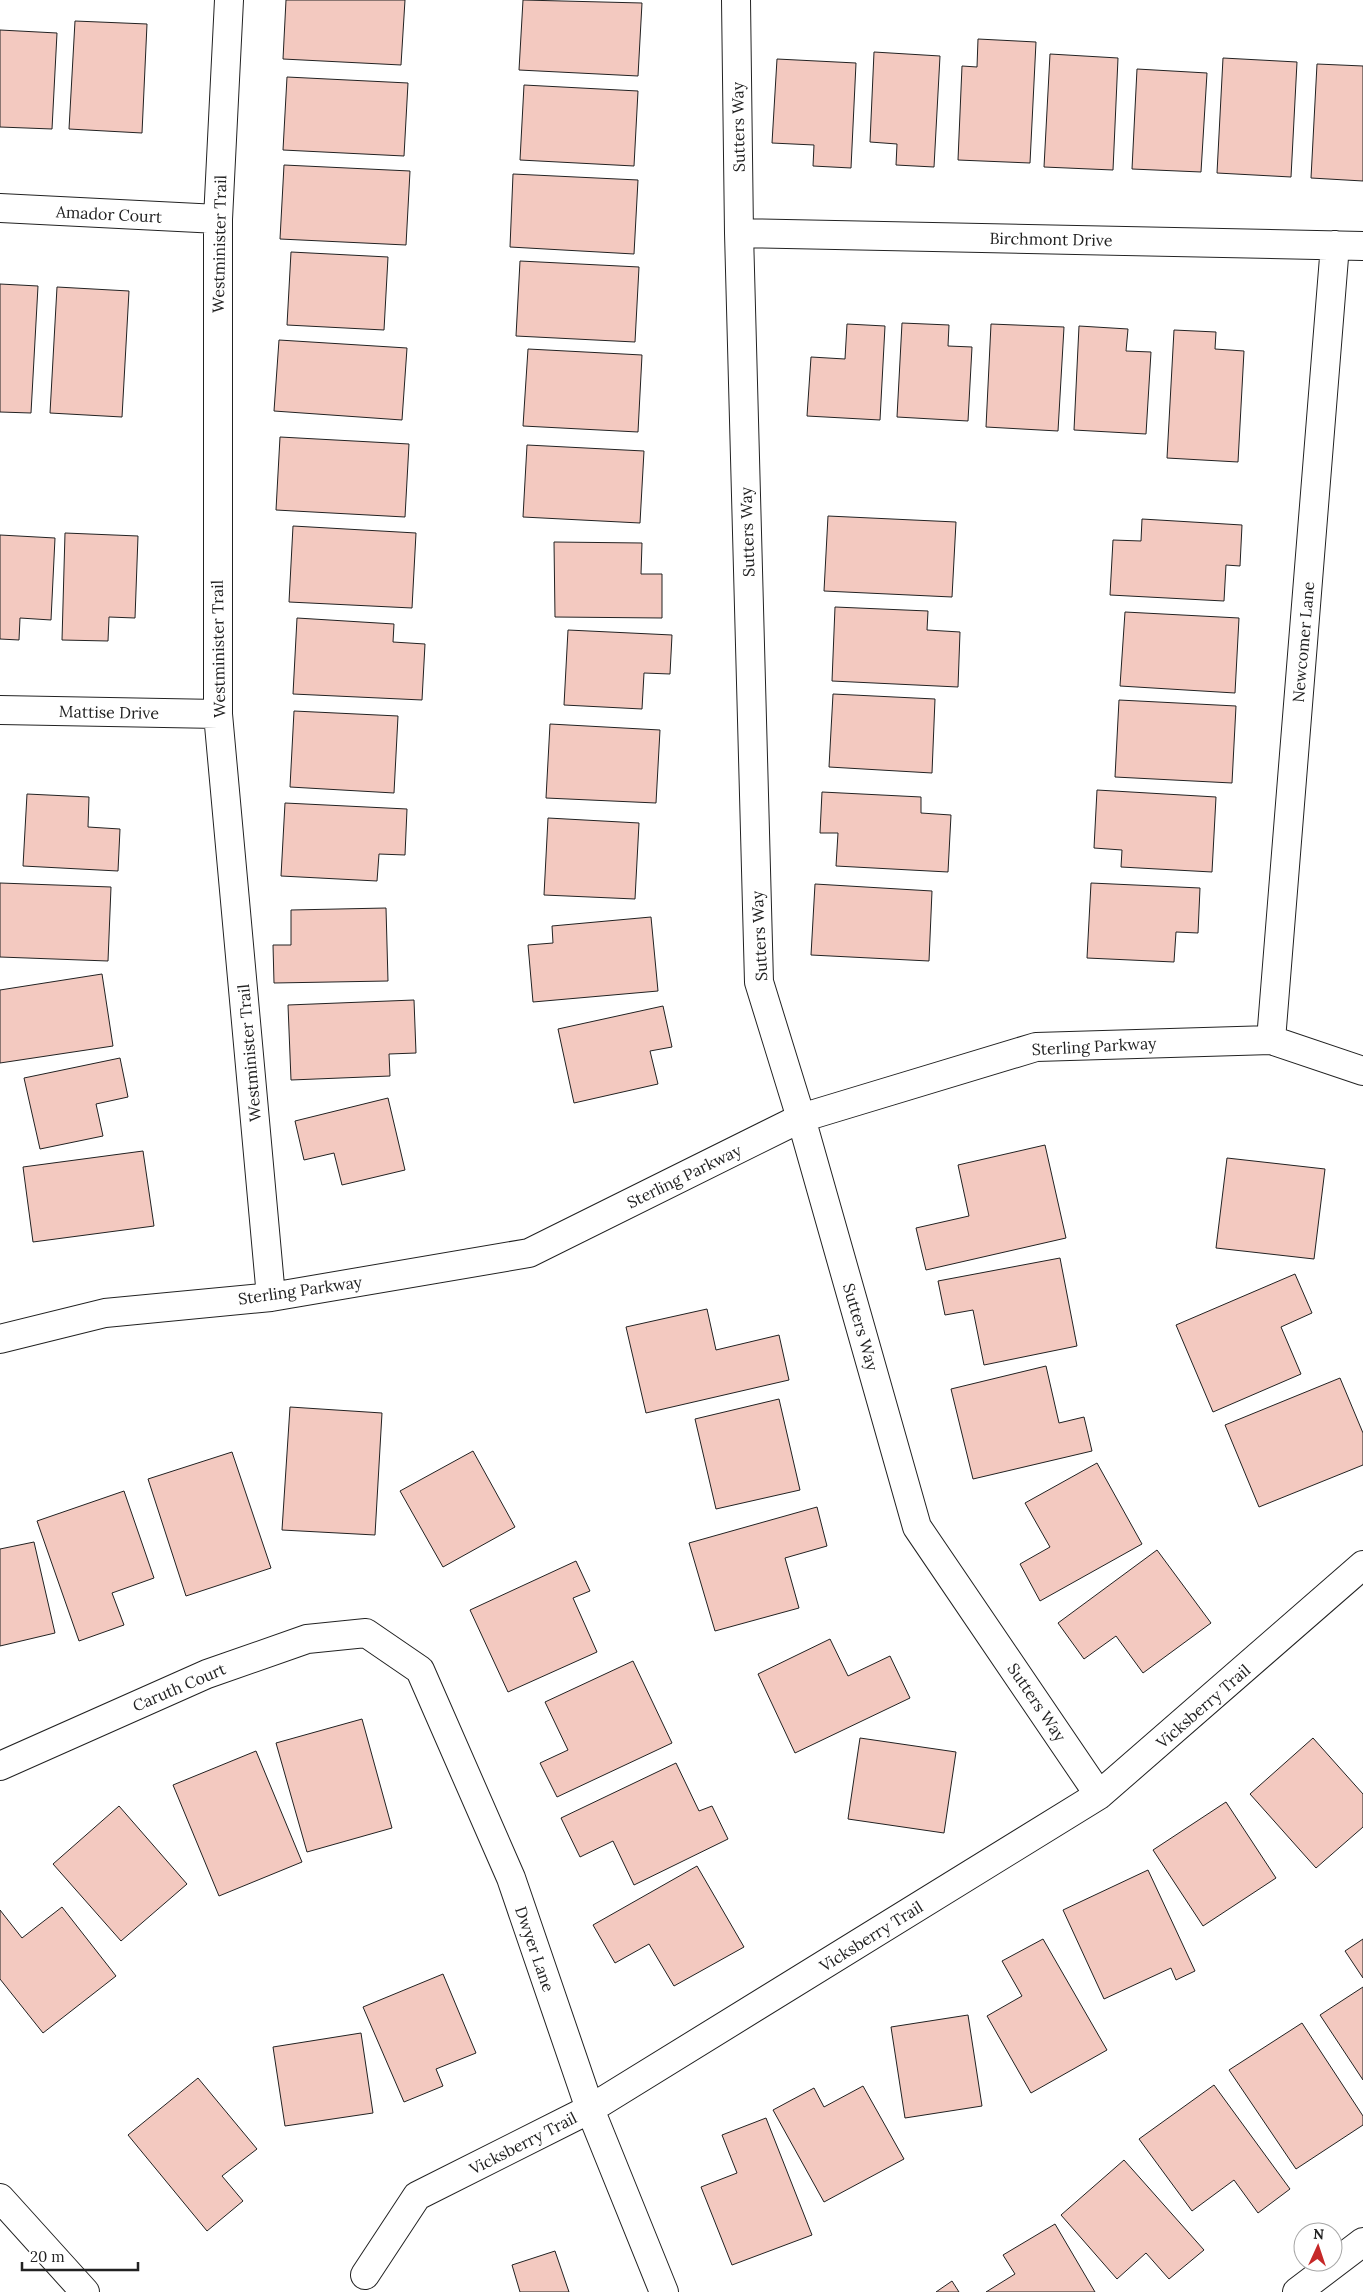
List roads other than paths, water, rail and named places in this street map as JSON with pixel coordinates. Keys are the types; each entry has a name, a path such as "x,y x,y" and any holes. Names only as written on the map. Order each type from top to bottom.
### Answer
{"street":[{"name":"Westminister Trail","path":"229,0 218,219 218,714 271,1297"},
{"name":"Sutters Way","path":"736,0 739,233 759,982 801,1118 917,1527 1100,1795"},
{"name":"Amador Court","path":"0,208 218,219"},
{"name":"Birchmont Drive","path":"739,233 1363,246"},
{"name":"Newcomer Lane","path":"1271,1040 1335,245"},
{"name":"Mattise Drive","path":"0,710 218,714"},
{"name":"Sterling Parkway","path":"0,1339 105,1313 271,1297 530,1253 801,1118 1036,1046 1271,1040 1363,1071"},
{"name":"Vicksberry Trail","path":"365,2275 417,2196 590,2109 1100,1795 1363,1565"},
{"name":"Caruth Court","path":"0,1766 207,1674 307,1639 366,1633"},
{"name":"Dwyer Lane","path":"366,1633 420,1670 511,1878 590,2109 664,2292"},
{"path":"0,2198 85,2292"},
{"path":"1297,2292 1363,2242"}]}
